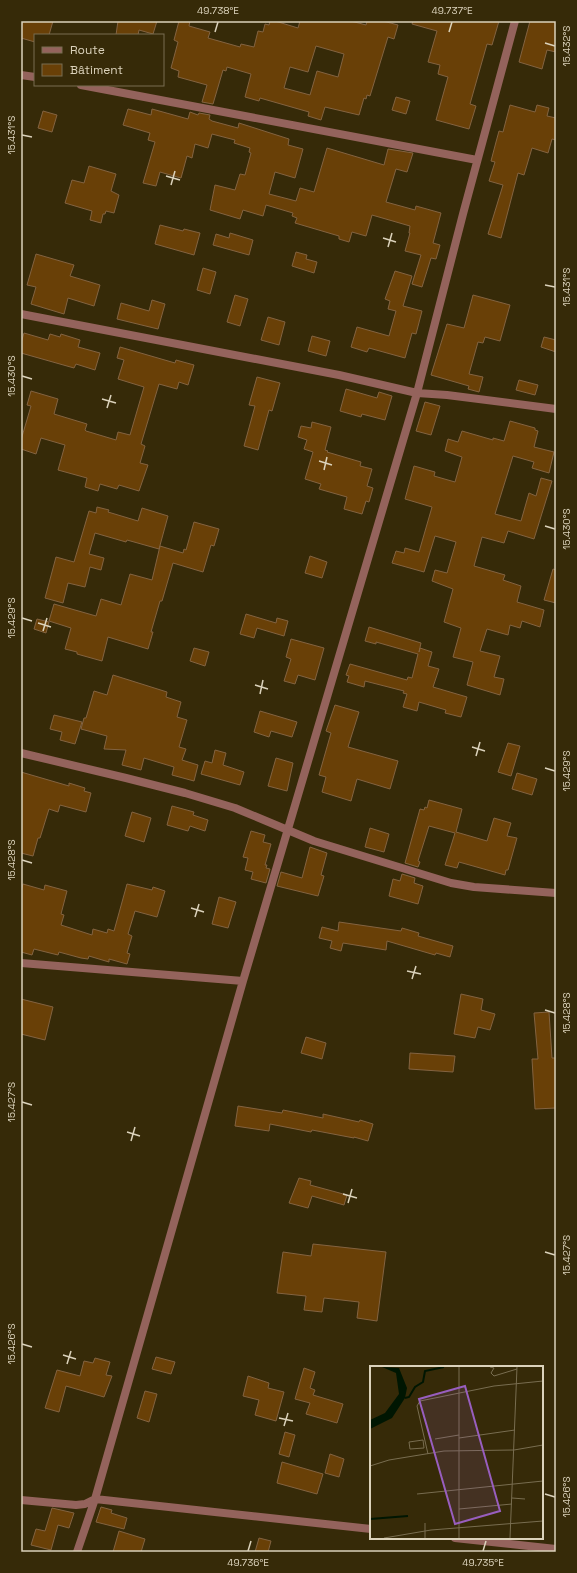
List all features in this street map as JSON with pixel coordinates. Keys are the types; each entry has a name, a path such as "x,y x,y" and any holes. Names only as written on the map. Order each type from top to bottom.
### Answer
{"street":[{"path":"77,1552 95,1499 243,981 417,393 477,160 515,21"},
{"path":"21,75 34,77"},
{"path":"86,86 477,160"},
{"path":"21,314 339,375 417,393 556,409"},
{"path":"21,753 185,793 235,808 314,841 451,883 474,887 556,894"},
{"path":"21,963 243,981"},
{"path":"21,1500 76,1505 85,1504 95,1499 370,1529"},
{"path":"464,1539 556,1549"}],"building":[{"path":"23,21 53,21 49,34 34,34 34,42 21,38"},
{"path":"118,21 157,21 153,34 139,30 138,34 116,34"},
{"path":"179,21 190,21 189,26 210,32 208,38 240,47 241,44 254,47 258,31 263,32 265,24 269,25 270,21 275,21 298,28 300,21 351,21 366,25 367,21 383,21 398,25 394,39 388,37 370,96 367,95 366,99 364,98 359,115 325,107 321,120 308,116 309,112 260,98 259,101 245,97 251,74 227,67 226,71 223,70 213,104 202,102 207,85 178,77 179,71 171,68 178,42 174,40","holes":["316,46 344,54 338,77 317,71 310,95 284,88 290,67 308,72"]},
{"path":"413,21 499,21 492,45 487,44 470,104 476,106 469,129 436,120 448,77 438,74 440,65 428,62 437,31 412,24"},
{"path":"530,21 556,21 556,52 547,50 542,69 519,62"},
{"path":"396,97 410,101 406,114 392,110"},
{"path":"510,105 535,112 537,105 549,108 547,116 556,118 556,140 552,139 548,153 532,148 524,175 518,173 501,238 488,234 503,185 489,181 495,162 491,161 499,131 503,132"},
{"path":"128,109 151,115 152,109 188,119 190,112 198,115 199,113 210,115 209,119 212,121 238,128 239,123 289,139 288,145 303,149 295,178 275,172 269,194 296,201 300,188 314,192 327,148 384,165 388,149 413,153 407,172 396,169 386,202 415,210 416,206 441,213 433,243 440,245 436,259 431,258 422,287 412,284 421,255 405,251 410,233 410,226 372,215 366,236 352,232 349,242 339,239 339,236 295,223 297,218 292,216 293,213 266,205 263,216 243,210 240,219 210,210 215,185 235,190 240,174 245,175 251,153 249,152 250,148 234,143 235,140 212,134 208,148 195,144 192,158 187,156 181,178 160,172 156,186 143,183 155,142 148,140 150,133 123,125"},
{"path":"43,111 57,115 52,132 38,128"},
{"path":"89,166 116,174 111,191 119,195 114,213 106,211 105,214 103,214 101,223 90,220 92,211 65,203 72,180 84,183"},
{"path":"160,225 183,231 184,229 200,233 194,255 155,244"},
{"path":"230,233 253,240 249,255 213,245 216,234 229,238"},
{"path":"296,252 307,255 306,259 317,262 314,273 292,266"},
{"path":"36,254 74,265 70,276 100,285 94,306 68,298 64,314 31,304 36,287 27,285"},
{"path":"203,268 216,272 210,294 197,290"},
{"path":"395,271 412,276 403,306 422,311 416,334 412,333 405,358 369,348 367,352 351,347 357,327 389,336 396,311 388,309 390,301 385,299"},
{"path":"235,295 248,299 240,326 227,322"},
{"path":"473,295 510,305 500,341 485,337 483,343 478,342 469,374 483,377 479,392 468,389 469,386 431,375 447,324 464,328"},
{"path":"152,300 165,304 158,329 117,319 121,303 149,311"},
{"path":"268,317 285,322 279,345 261,340"},
{"path":"24,333 48,340 50,334 60,337 61,334 80,340 78,347 100,353 95,370 76,364 74,368 21,353 21,343"},
{"path":"312,336 330,341 326,356 308,351"},
{"path":"544,337 556,340 556,352 541,347"},
{"path":"120,347 175,363 176,360 194,365 188,385 179,382 177,389 159,384 141,444 145,446 140,463 148,465 139,491 119,485 117,489 100,484 98,491 85,487 87,478 58,470 65,445 41,438 36,454 21,449 21,440 31,406 27,405 31,391 58,399 54,414 87,424 86,431 116,440 118,432 130,435 144,387 118,379 124,360 117,358"},
{"path":"257,377 280,383 272,411 269,410 258,450 244,446 255,406 249,405"},
{"path":"519,380 538,385 535,395 516,390"},
{"path":"346,389 377,398 379,392 392,396 385,420 362,414 361,417 340,411"},
{"path":"425,402 440,406 431,435 416,431"},
{"path":"510,421 535,428 535,430 538,431 534,447 554,452 549,473 532,468 534,462 513,456 495,514 521,521 529,493 536,496 541,478 552,481 534,539 508,531 504,543 482,537 474,566 505,575 503,580 521,586 517,602 544,610 540,627 522,621 520,628 510,625 508,635 487,629 480,651 500,656 494,677 504,679 500,695 467,685 473,662 453,657 461,628 444,622 453,589 432,581 435,570 447,573 456,542 435,536 424,572 392,563 396,551 404,553 405,548 419,552 432,507 405,499 414,466 435,472 434,476 455,482 462,457 445,451 448,439 458,442 462,431 493,440 493,438 504,441"},
{"path":"312,422 331,427 325,450 328,451 327,452 361,462 360,466 372,469 367,486 373,488 369,502 366,501 362,514 344,509 347,497 319,489 321,484 305,479 313,452 304,449 307,440 298,437 301,426 311,428"},
{"path":"97,507 138,521 142,508 168,516 159,549 127,540 126,542 95,533 89,554 104,558 101,570 90,567 85,587 68,583 63,603 45,598 56,557 74,562 89,511 96,513"},
{"path":"194,522 219,529 214,546 211,545 203,572 173,563 162,601 160,601 151,632 153,632 148,649 108,637 102,661 65,649 71,628 49,621 54,604 96,616 101,599 121,605 130,574 152,580 160,546 183,553 184,549 186,550"},
{"path":"310,556 327,562 322,578 305,573"},
{"path":"553,569 556,570 556,603 544,600"},
{"path":"246,614 276,623 277,618 288,621 284,636 257,628 254,638 240,634"},
{"path":"37,619 49,622 46,633 34,629"},
{"path":"369,627 421,643 419,652 420,648 432,652 428,666 439,669 433,687 467,697 461,717 445,713 446,710 419,702 417,711 403,707 407,694 403,693 404,691 365,681 364,687 347,682 349,676 346,675 350,664 407,680 408,677 412,678 418,654 376,642 376,644 365,641"},
{"path":"291,639 324,648 315,680 298,675 295,684 284,681 291,659 286,657"},
{"path":"194,648 209,652 205,666 190,661"},
{"path":"113,675 167,692 166,697 181,702 177,717 187,720 179,747 186,749 182,760 198,765 194,781 172,775 174,767 144,758 141,770 122,765 126,750 104,749 107,736 81,729 94,691 107,695"},
{"path":"335,705 359,712 348,747 398,761 390,789 357,779 351,801 322,792 326,777 319,775 331,733 326,731"},
{"path":"260,711 297,722 292,737 271,731 269,737 254,732"},
{"path":"54,715 82,722 75,744 60,740 62,732 50,729"},
{"path":"508,743 520,746 511,776 498,772"},
{"path":"215,750 226,753 223,765 244,772 240,785 201,774 205,761 212,763"},
{"path":"276,758 293,763 287,791 268,786"},
{"path":"21,772 69,786 69,783 85,788 84,791 91,793 86,812 60,805 58,812 49,809 33,856 21,853"},
{"path":"517,773 537,779 532,795 512,789"},
{"path":"429,800 462,809 456,832 487,841 494,818 511,823 507,836 517,838 508,870 506,870 505,875 459,862 457,868 445,865 455,833 429,826 418,861 420,862 418,867 405,863 420,809 424,810 425,807 427,808"},
{"path":"172,806 194,812 193,815 208,820 205,831 190,826 188,831 167,825"},
{"path":"132,812 151,818 144,842 125,836"},
{"path":"370,828 389,834 384,852 365,847"},
{"path":"251,831 265,835 263,842 271,844 265,865 267,865 266,868 270,869 266,883 251,879 253,872 245,870 248,858 243,857"},
{"path":"310,847 327,853 321,875 324,876 318,896 277,886 281,872 302,878"},
{"path":"402,874 415,878 414,883 423,886 418,904 389,896 393,879 400,881"},
{"path":"23,884 44,890 45,885 67,891 61,914 64,915 61,925 92,935 93,929 107,933 108,929 114,931 127,884 152,890 153,887 165,891 157,917 135,911 128,934 132,936 127,953 130,954 127,964 109,959 109,962 89,956 88,959 81,958 59,952 58,955 34,949 32,955 21,952 21,891"},
{"path":"219,897 236,902 228,928 212,924"},
{"path":"339,922 401,931 402,928 419,933 418,936 453,946 450,957 436,953 435,955 387,941 386,950 343,943 341,951 330,948 332,941 319,938 322,927 338,931"},
{"path":"461,994 483,999 481,1010 495,1014 490,1030 478,1027 475,1038 454,1034"},
{"path":"21,999 53,1007 45,1040 21,1034"},
{"path":"549,1012 552,1058 556,1058 556,1108 535,1109 532,1059 538,1059 534,1013"},
{"path":"306,1037 326,1043 322,1059 301,1053"},
{"path":"410,1053 455,1056 453,1072 409,1069"},
{"path":"238,1106 282,1113 283,1110 323,1118 323,1114 359,1122 360,1120 373,1124 368,1141 354,1137 312,1130 311,1132 270,1124 269,1131 235,1126"},
{"path":"299,1178 311,1181 310,1185 347,1195 344,1205 312,1196 308,1208 289,1203"},
{"path":"313,1244 386,1252 377,1321 357,1318 359,1302 324,1298 322,1312 304,1310 306,1296 277,1293 283,1252 311,1256"},
{"path":"156,1357 175,1362 171,1374 152,1369"},
{"path":"95,1358 110,1362 106,1375 112,1376 104,1397 66,1386 59,1412 45,1408 57,1370 80,1376 84,1361 93,1363"},
{"path":"304,1368 315,1372 310,1388 315,1390 313,1395 343,1404 337,1423 306,1414 310,1403 295,1399"},
{"path":"248,1376 269,1383 268,1388 284,1392 276,1421 255,1415 259,1400 243,1396"},
{"path":"145,1391 157,1394 149,1422 137,1418"},
{"path":"285,1432 295,1435 289,1457 279,1454"},
{"path":"330,1454 344,1459 339,1477 325,1473"},
{"path":"282,1462 323,1474 317,1494 277,1483"},
{"path":"101,1507 112,1510 111,1513 127,1518 124,1529 96,1522"},
{"path":"52,1508 74,1513 69,1528 58,1525 51,1550 31,1545 36,1529 45,1531"},
{"path":"119,1531 145,1539 141,1552 113,1552"},
{"path":"259,1538 271,1541 268,1552 255,1552"}]}
